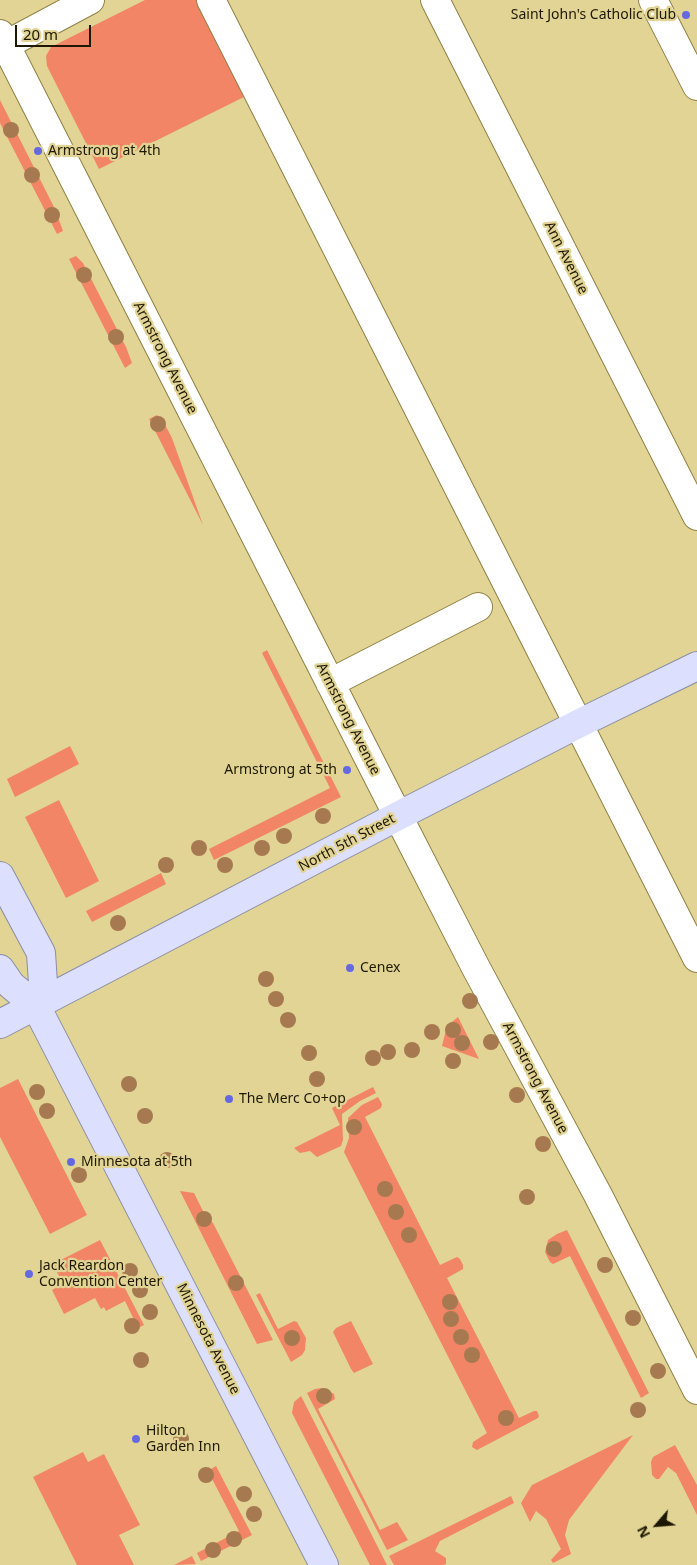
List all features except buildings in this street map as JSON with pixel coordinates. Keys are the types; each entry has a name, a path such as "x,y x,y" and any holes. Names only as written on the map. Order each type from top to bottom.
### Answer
{"main road":[{"name":"North 5th Street","path":"0,1024 398,816 578,724 697,666"},
{"path":"0,876 41,953 43,984 36,1006"},
{"name":"Minnesota Avenue","path":"0,970 11,985 36,1006 324,1565"}],"street":[{"path":"2,42 90,0"},
{"path":"211,0 697,958"},
{"name":"Ann Avenue","path":"435,0 697,516"},
{"path":"653,0 697,86"},
{"name":"Armstrong Avenue","path":"0,15 2,42 479,975 598,1195 697,1390"},
{"path":"330,682 478,607"}],"shaded area":[{"path":"145,0 200,0 248,95 99,169 47,66 46,56 51,47"},
{"path":"0,100 55,209 63,231 57,234 0,123"},
{"path":"76,256 83,263 126,347 132,363 125,368 69,259"},
{"path":"157,415 163,421 172,438 203,525 149,419"},
{"path":"267,650 341,797 214,860 209,849 330,788 262,653"},
{"path":"70,746 79,764 15,797 7,779"},
{"path":"59,800 99,881 66,898 25,817"},
{"path":"161,873 166,884 92,922 86,911"},
{"path":"458,1017 479,1059 442,1046 447,1026"},
{"path":"18,1079 87,1215 50,1234 0,1137 0,1088"},
{"path":"373,1087 376,1093 360,1101 342,1114 343,1140 341,1146 317,1157 310,1151 300,1153 294,1148 340,1125 332,1108"},
{"path":"378,1097 382,1104 381,1108 365,1117 440,1265 457,1257 460,1259 463,1269 447,1278 519,1418 534,1411 537,1411 539,1416 477,1450 472,1447 473,1442 487,1433 344,1152 349,1138 348,1118 362,1105"},
{"path":"180,1191 194,1193 204,1213 213,1223 273,1340 257,1344"},
{"path":"567,1230 649,1393 641,1398 570,1256 553,1264 545,1252 548,1240"},
{"path":"100,1240 144,1325 138,1328 125,1301 106,1311 104,1307 101,1309 95,1298 64,1314 52,1290 63,1284 53,1264"},
{"path":"260,1293 278,1329 294,1321 297,1322 306,1338 305,1350 302,1355 291,1362 256,1295"},
{"path":"351,1321 373,1364 354,1373 333,1332 336,1328"},
{"path":"323,1388 334,1394 335,1399 318,1409 380,1530 397,1522 408,1540 387,1550 307,1393"},
{"path":"301,1396 387,1565 370,1565 292,1413 294,1402"},
{"path":"633,1435 569,1520 565,1535 571,1554 553,1563 551,1560 561,1549 546,1519 536,1511 530,1522 521,1503 532,1485"},
{"path":"675,1445 697,1485 697,1515 676,1473 668,1467 659,1479 652,1475 651,1462 653,1457"},
{"path":"83,1452 88,1462 104,1454 140,1525 119,1535 134,1565 77,1565 33,1477"},
{"path":"216,1466 252,1535 201,1561 197,1553 239,1531 208,1471"},
{"path":"511,1496 514,1503 440,1541 435,1551 446,1558 446,1564 394,1565 389,1556"},
{"path":"192,1556 196,1564 174,1565"}],"place":[{"name":"Saint John's Catholic Club","path":"686,15"},
{"name":"Armstrong at 4th","path":"38,151"},
{"name":"Armstrong at 5th","path":"347,770"},
{"name":"Cenex","path":"350,968"},
{"name":"The Merc Co+op","path":"229,1099"},
{"name":"Minnesota at 5th","path":"71,1162"},
{"name":"Jack Reardon Convention Center","path":"29,1274"},
{"name":"Hilton Garden Inn","path":"136,1439"}]}
